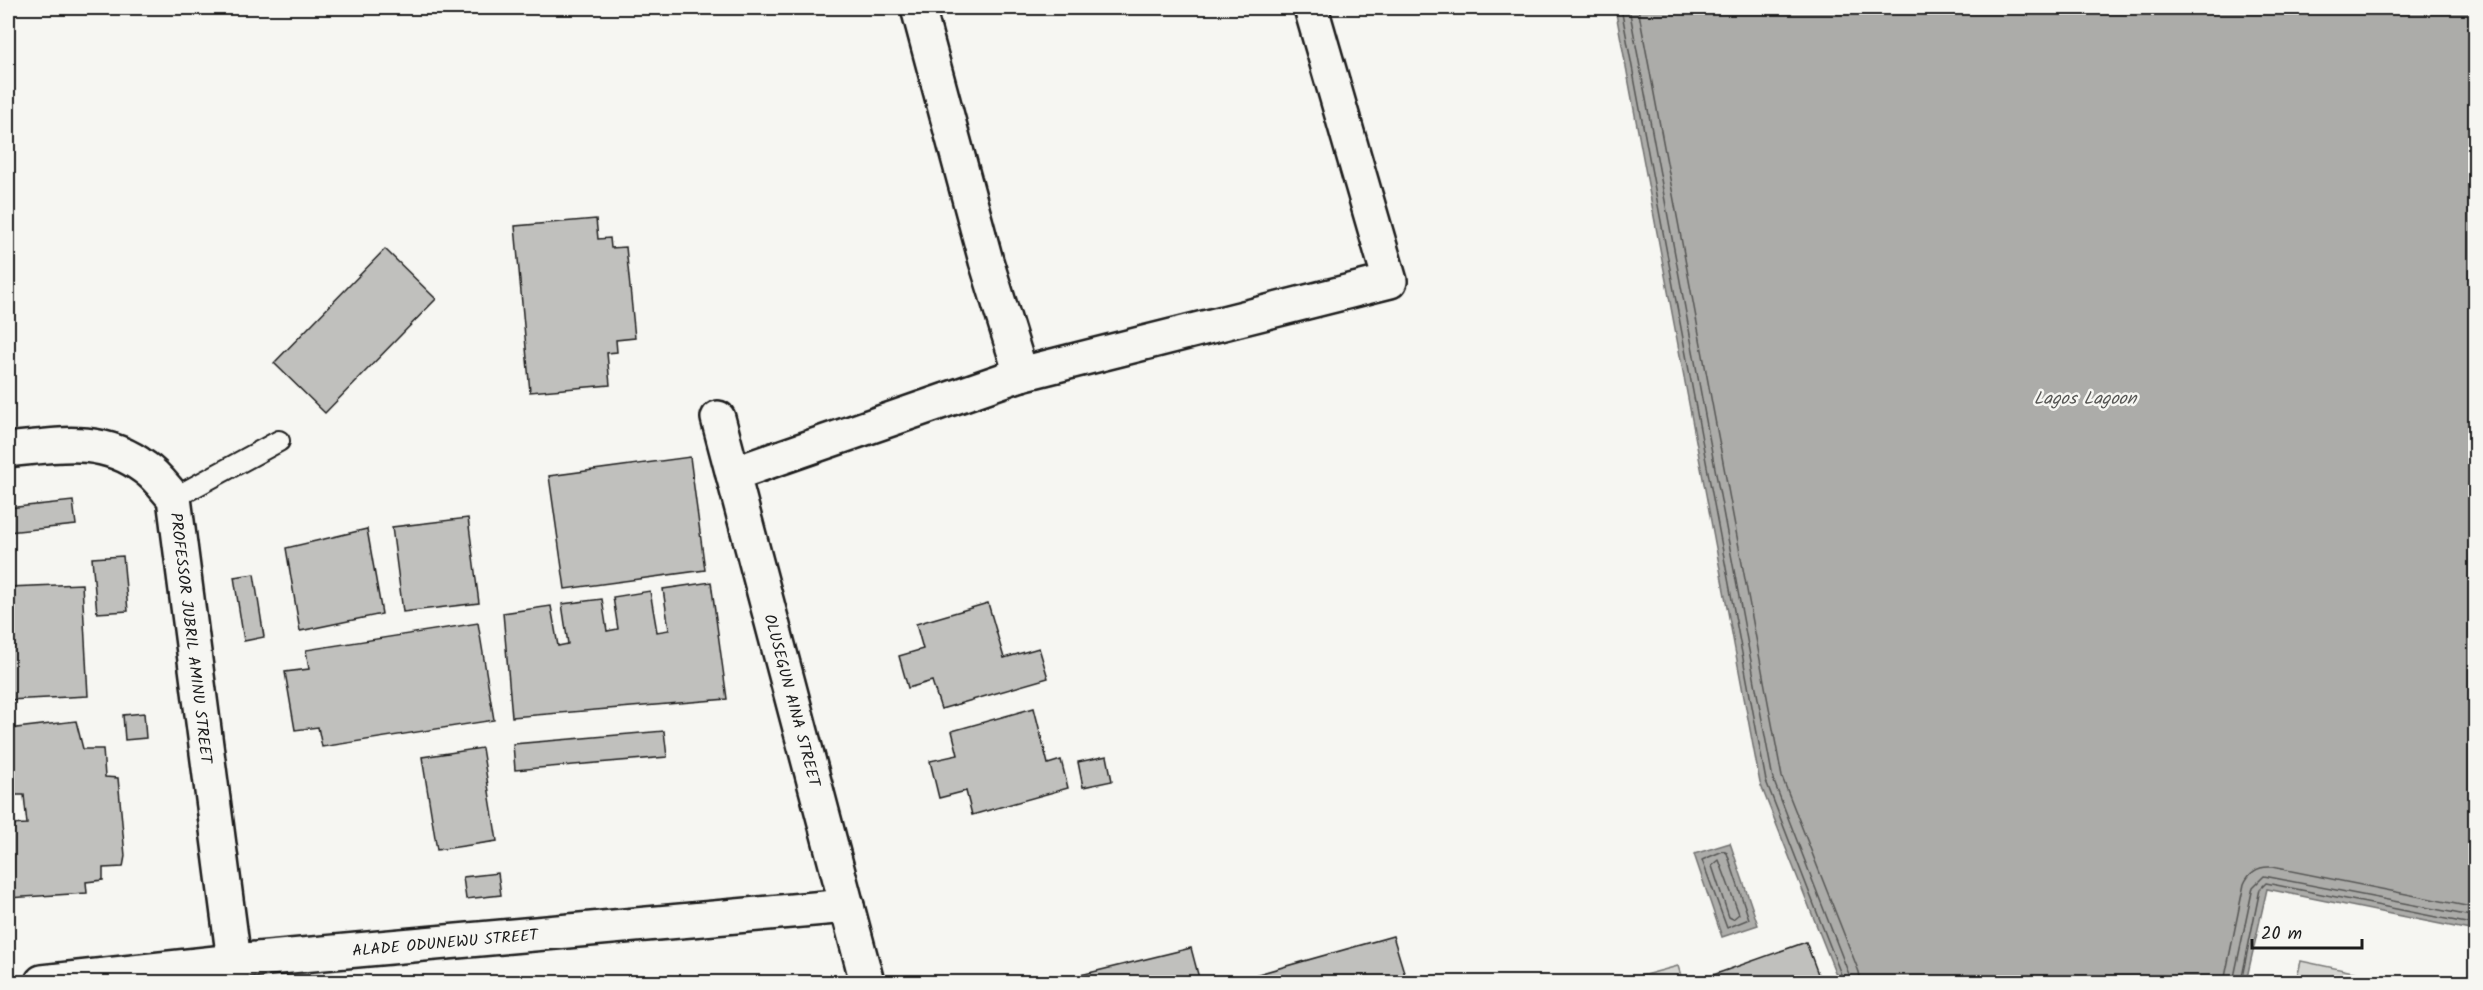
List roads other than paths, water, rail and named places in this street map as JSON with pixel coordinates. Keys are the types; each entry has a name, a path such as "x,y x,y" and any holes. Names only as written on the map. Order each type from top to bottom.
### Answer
{"street":[{"path":"918,8 986,261 1021,374"},
{"path":"733,474 1021,374 1390,282 1311,8"},
{"name":"OLUSEGUN AINA STREET","path":"718,418 867,982"},
{"name":"PROFESSOR JUBRIL AMINU STREET","path":"8,450 78,442 111,449 146,468 174,498 234,961"},
{"name":"ALADE ODUNEWU STREET","path":"42,982 234,961 847,906"}],"lane":[{"path":"174,498 279,441"}],"water":[{"name":"Lagos Lagoon","path":"1615,8 2475,8 2475,931 2267,889 2246,982 1839,982 1760,783"},
{"path":"1730,843 1758,925 1722,937 1694,854"}]}
